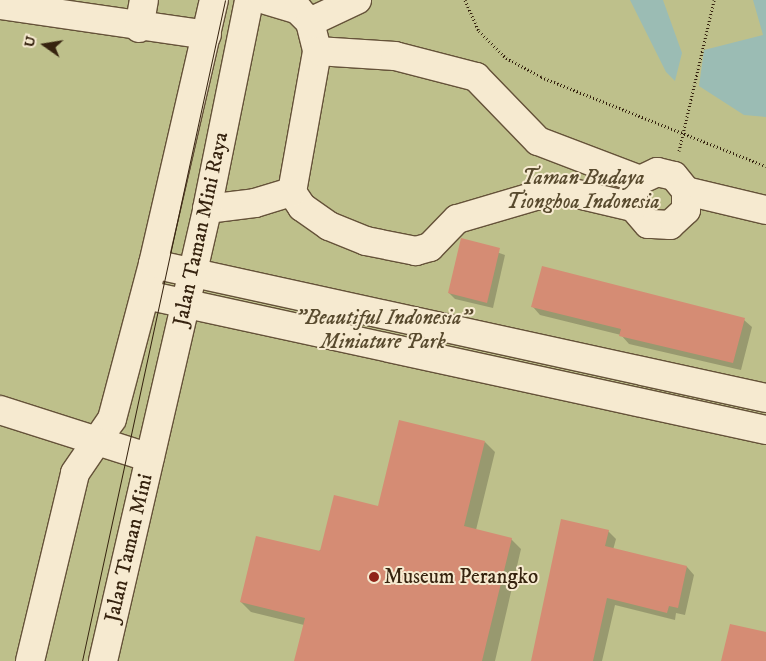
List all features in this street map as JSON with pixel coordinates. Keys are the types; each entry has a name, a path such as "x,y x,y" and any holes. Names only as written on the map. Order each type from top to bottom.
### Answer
{"lane":[{"path":"139,28 144,0"},
{"name":"Jalan Taman Mini Raya","path":"98,442 112,419 146,294 214,0"},
{"name":"Jalan Taman Mini Raya","path":"150,458 207,209 248,0"},
{"path":"310,22 357,0"},
{"path":"282,2 310,22 317,51 292,192 302,208 329,226 366,241 416,251 430,247 457,219 539,193 564,191 633,207 648,224 658,227 670,225 682,192"},
{"path":"0,5 139,28 207,36"},
{"path":"317,51 395,56 476,77 538,141 640,180"},
{"path":"633,207 633,193 640,180 656,172 682,192 766,226"},
{"path":"207,209 255,203 292,192"},
{"path":"682,192 766,210"},
{"path":"153,264 766,398"},
{"path":"146,294 766,430"},
{"name":"Jalan Taman Mini","path":"0,410 150,458 102,661"},
{"path":"30,661 76,473 98,442"}],"path":[{"path":"465,0 479,31 506,58 541,78 766,166"},
{"path":"682,192 682,134 714,0"}],"green space":[{"name":"\"Beautiful Indonesia\" Miniature Park","path":"0,0 766,0 766,661 0,661"}],"water":[{"path":"630,0 663,0 682,53 675,81 666,72"},
{"path":"753,0 766,0 766,117 744,115 699,86 704,50 763,35"}],"building":[{"path":"461,238 500,248 487,303 448,293"},
{"path":"542,266 745,318 733,363 619,336 621,329 531,307"},
{"name":"Museum Perangko","path":"399,420 485,441 464,526 512,538 482,661 294,661 305,618 240,602 256,536 320,551 334,495 378,506"},
{"path":"561,519 609,530 605,546 687,566 678,608 669,606 667,613 607,598 593,661 531,661"},
{"path":"730,624 766,632 766,661 721,661"}],"tram line":[{"path":"82,661 225,0"}],"place":[{"name":"Museum Perangko","path":"374,577"}],"park label":[{"name":"Taman Budaya Tionghoa Indonesia","path":"583,190"}]}
